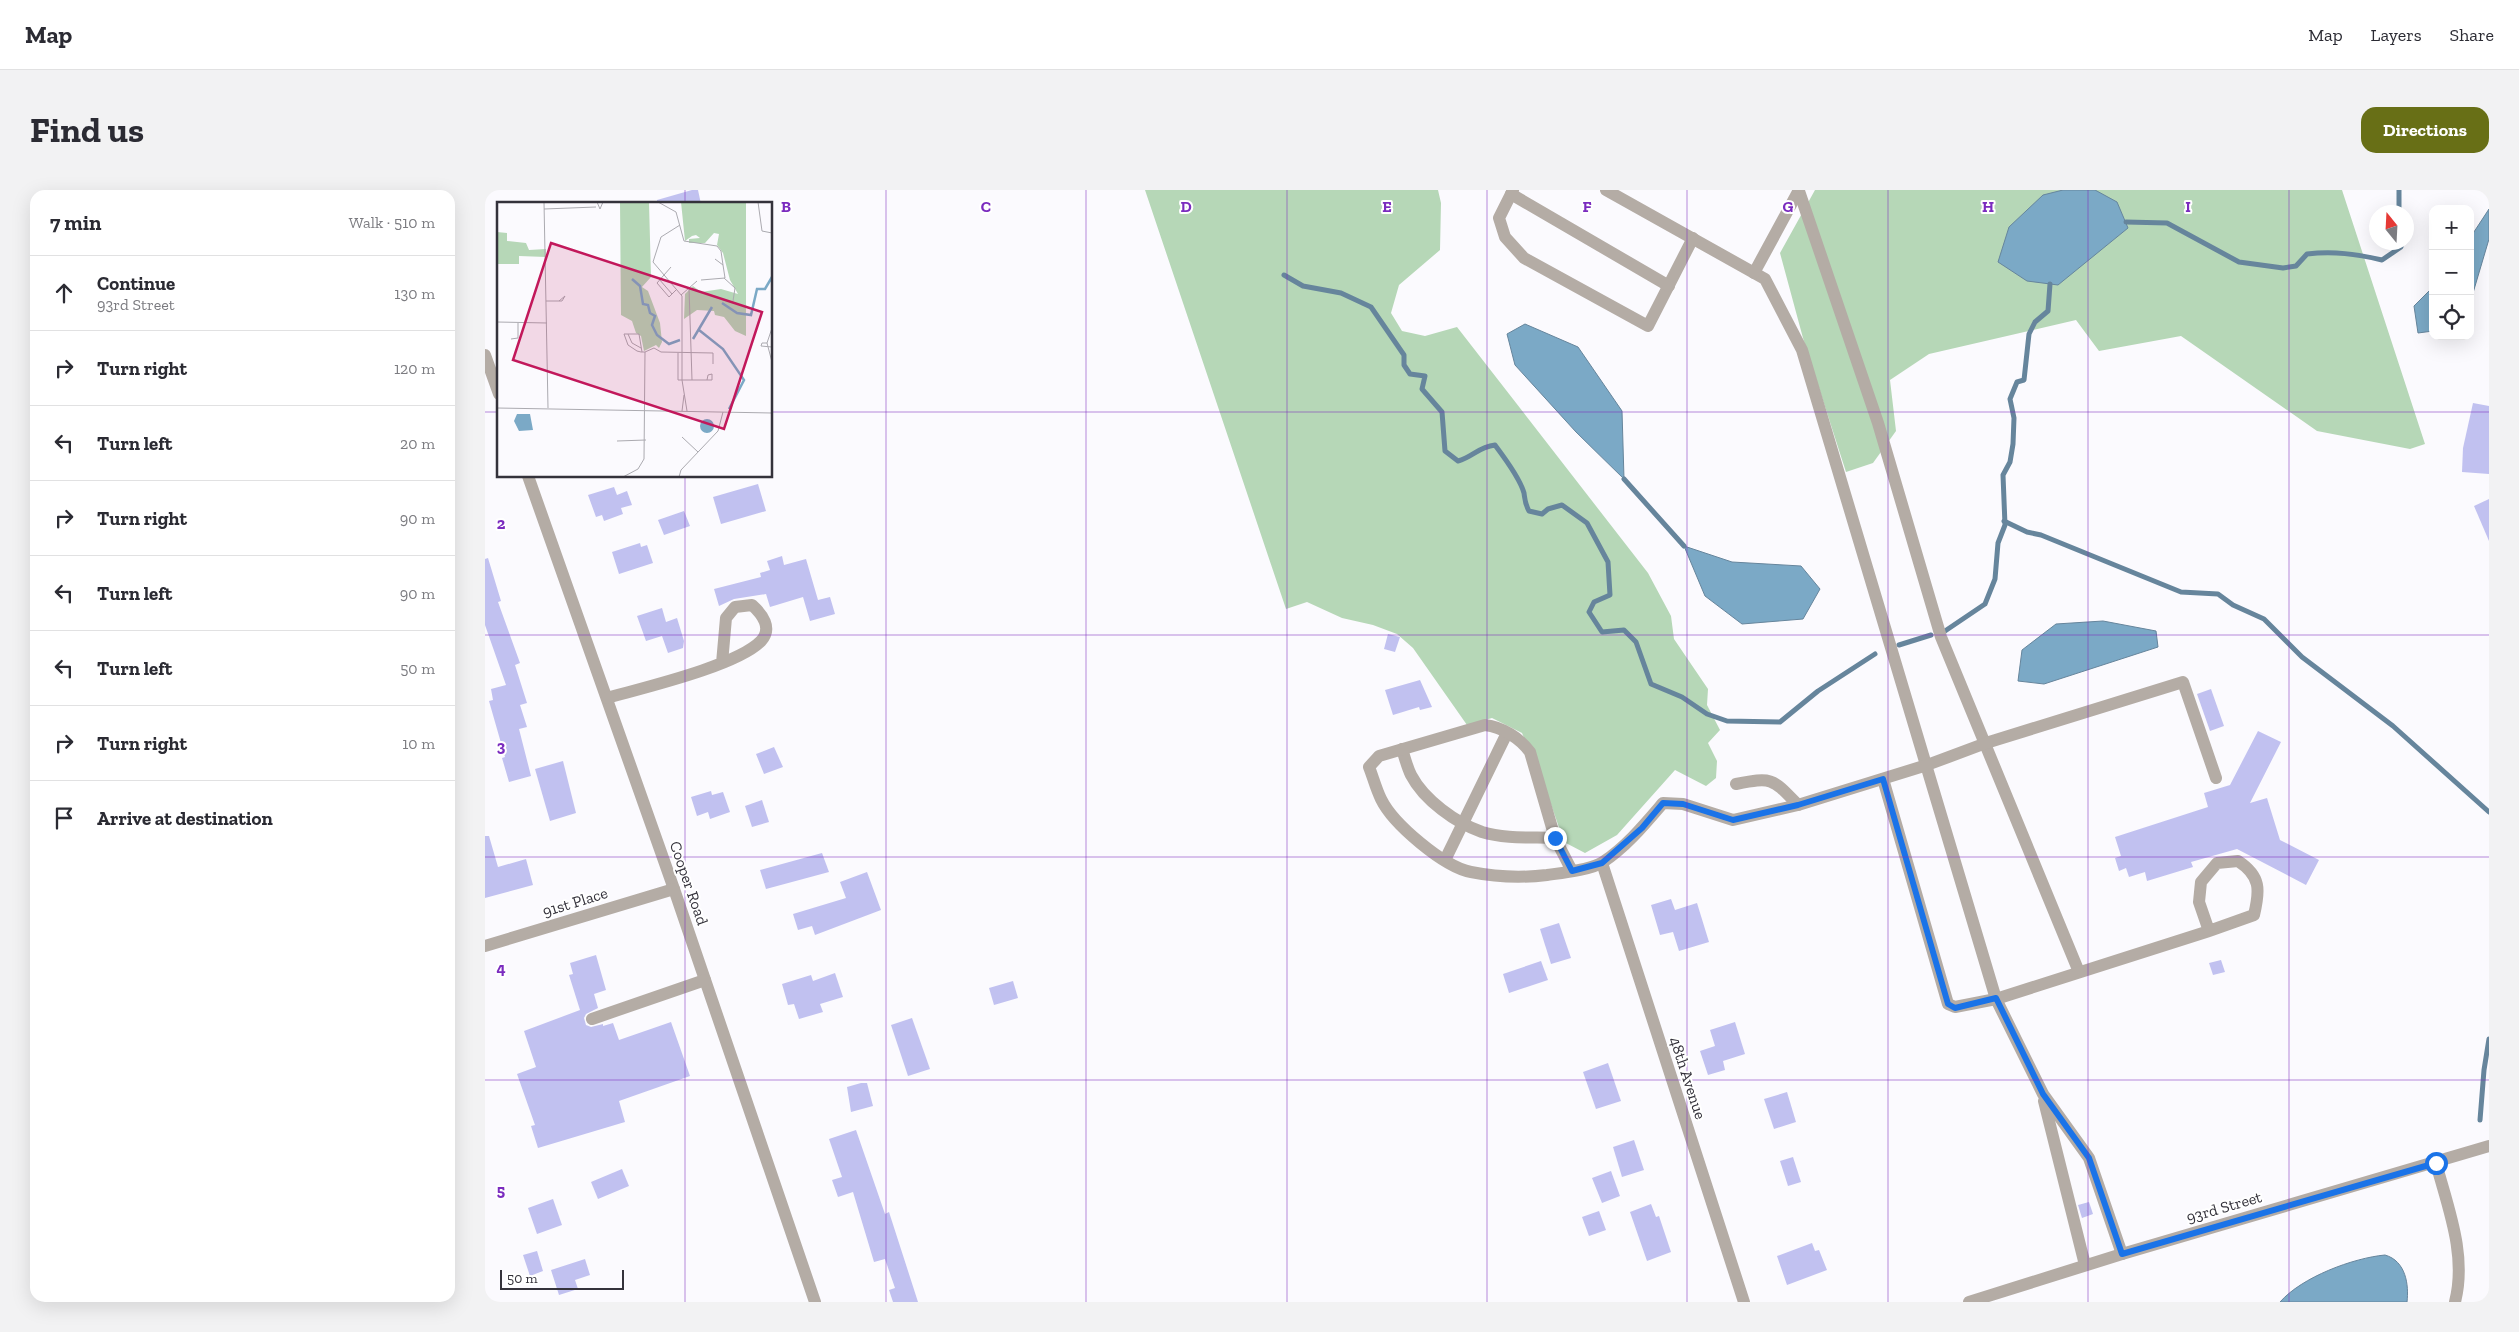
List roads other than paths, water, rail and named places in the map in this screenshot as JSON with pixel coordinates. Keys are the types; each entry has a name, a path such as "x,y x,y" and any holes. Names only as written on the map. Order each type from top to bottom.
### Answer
{"street":[{"path":"1606,190 1765,279 1802,350 1996,998 2043,1094 2089,1158 2122,1254"},
{"path":"1754,273 1799,190"},
{"path":"1799,190 1878,422 1941,637 2079,972"},
{"path":"1669,286 1512,192 1499,218 1505,237 1524,258 1648,326 1669,286 1693,238"},
{"path":"485,355 497,388"},
{"name":"Cooper Road","path":"529,478 674,889 815,1302"},
{"path":"607,698 722,663 746,652 762,640 766,627 762,614 752,605 735,607 726,618 722,663"},
{"path":"1572,871 1555,838 1530,752 1523,743 1496,726 1485,725 1379,756 1369,767 1381,800 1403,827 1431,853 1469,872 1524,878 1572,871 1602,863 1642,828 1663,803 1683,804 1733,820 1798,805 1927,766 1986,743 2183,682 2216,778"},
{"path":"1445,860 1507,733"},
{"path":"1402,749 1412,776 1431,800 1463,824 1483,832 1519,837 1555,838"},
{"path":"1736,784 1765,778 1780,786 1798,805"},
{"path":"1883,779 1948,1004 1955,1008 1996,998 2209,931 2254,915 2258,897 2257,881 2249,868 2238,861 2217,863 2201,882 2199,902 2209,931"},
{"name":"48th Avenue","path":"1602,863 1744,1302"},
{"name":"91st Place","path":"485,946 674,889"},
{"path":"592,1018 705,980"},
{"path":"2043,1094 2085,1265"},
{"name":"93rd Street","path":"1969,1302 2085,1265 2489,1146"},
{"path":"2436,1163 2457,1243 2460,1282 2455,1302"}],"water":[{"path":"2063,190 2095,190 2117,202 2128,228 2058,285 2027,281 1998,262 2009,227 2043,195"},
{"path":"2489,209 2489,239 2474,290 2474,250 2474,232"},
{"path":"2429,291 2429,332 2418,333 2414,306"},
{"path":"1525,324 1578,347 1622,411 1624,479 1576,432 1515,365 1507,334"},
{"path":"1684,546 1732,562 1801,566 1820,589 1803,619 1742,624 1705,596"},
{"path":"2103,621 2156,631 2158,647 2044,684 2018,681 2022,650 2056,624"},
{"path":"2385,1255 2398,1262 2405,1274 2407,1302 2280,1302 2301,1285 2329,1270 2358,1260"}],"waterway":[{"path":"2399,190 2399,205"},
{"path":"2126,222 2167,223 2239,262 2283,268 2296,266 2307,254 2345,254 2382,260 2397,250"},
{"path":"1284,275 1303,286 1341,293 1371,307 1404,355 1404,365 1410,374 1425,376 1422,389 1442,412 1445,451 1458,461 1484,448 1495,445 1519,481 1529,511 1542,514 1548,509 1562,505 1587,523 1608,562 1610,595 1594,602 1589,612 1602,632 1624,630 1636,642 1651,684 1682,697 1707,714 1727,721 1780,722 1818,691 1875,654"},
{"path":"1945,631 1985,604 1995,579 1998,543 2005,525 2003,475 2010,462 2013,444 2014,418 2010,399 2017,382 2024,380 2029,334 2035,322 2048,311 2050,284"},
{"path":"1624,479 1684,546"},
{"path":"2004,521 2027,532 2041,535 2181,592 2218,594 2233,605 2264,619 2302,657 2393,726 2489,812"},
{"path":"1899,645 1931,635"},
{"path":"2480,1120 2484,1070 2489,1039"}]}
